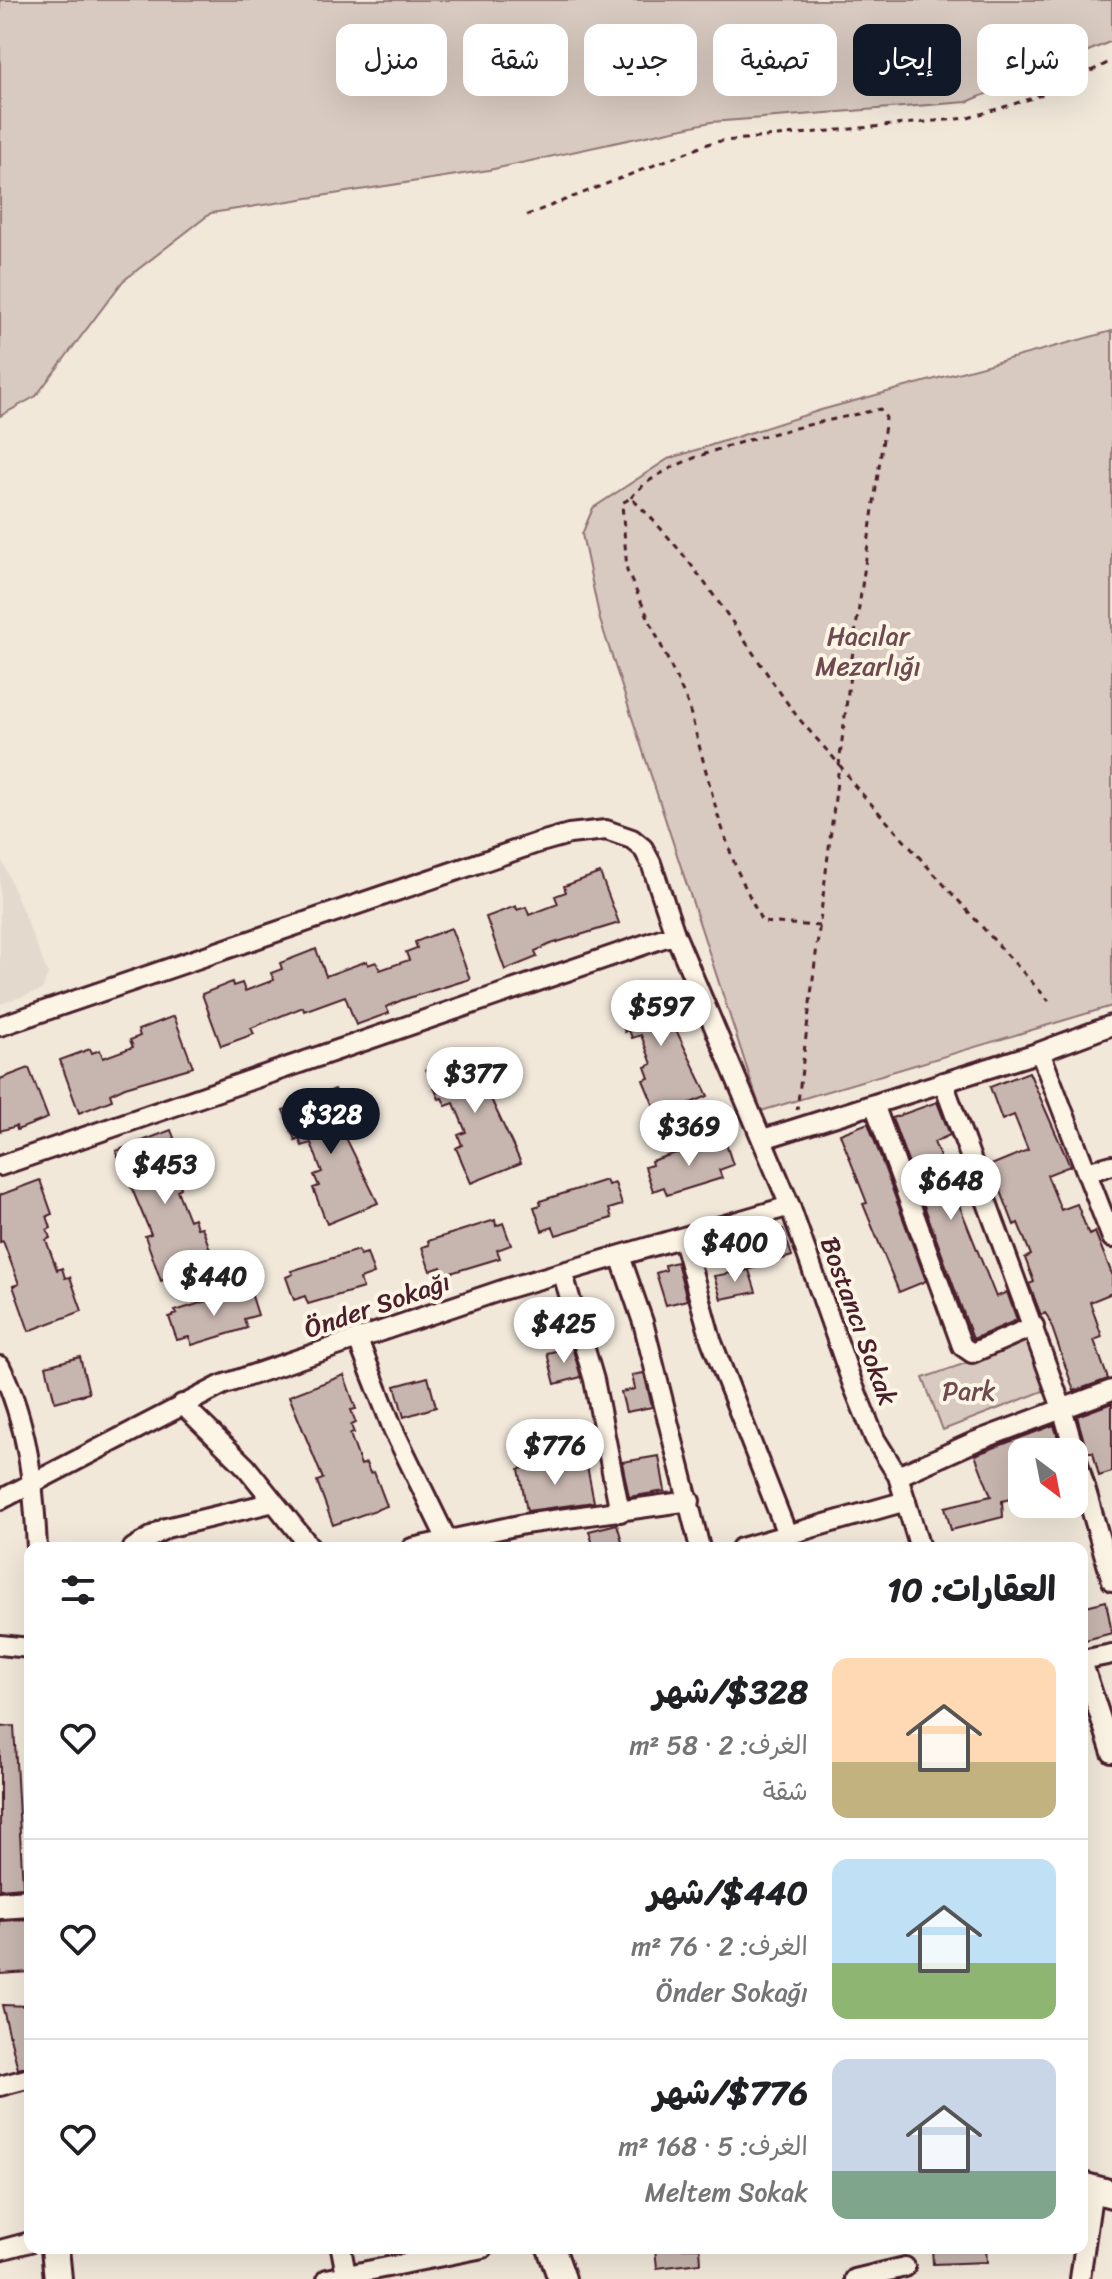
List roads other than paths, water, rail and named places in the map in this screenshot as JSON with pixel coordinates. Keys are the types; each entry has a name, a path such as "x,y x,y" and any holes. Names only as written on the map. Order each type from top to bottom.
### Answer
{"street":[{"name":"Bostancı Sokak","path":"0,1026 569,834 606,830 632,839 643,848 675,934 763,1139 875,1439 898,1476 918,1542"},
{"path":"0,1166 675,934"},
{"path":"763,1139 1040,1052 1112,1025"},
{"path":"1040,1052 1112,1238"},
{"path":"943,1082 1062,1408 1112,1581"},
{"path":"874,1104 962,1346 972,1353 1034,1326"},
{"path":"1087,1172 1112,1165"},
{"name":"Önder Sokağı","path":"0,1500 222,1385 505,1289 790,1206"},
{"path":"683,1239 711,1340 801,1538"},
{"path":"620,1256 643,1322 699,1542"},
{"path":"563,1274 594,1380 620,1512"},
{"path":"358,1340 393,1429 449,1542"},
{"path":"0,1366 14,1395 34,1480 37,1542"},
{"path":"898,1476 1112,1390"},
{"path":"182,1404 246,1467 306,1542"},
{"path":"455,1542 690,1501"},
{"path":"777,1542 801,1538 906,1501"},
{"path":"143,1542 166,1528 274,1502"},
{"path":"0,1645 24,1647"},
{"path":"1088,1660 1112,1654"},
{"path":"1088,1679 1112,1753"},
{"path":"0,1905 24,1903"},
{"path":"0,2086 24,2080"},
{"path":"1088,2234 1096,2190"},
{"path":"0,2250 24,2244"},
{"path":"56,2254 58,2279"},
{"path":"340,2254 335,2277 452,2254"},
{"path":"553,2254 562,2279"},
{"path":"1080,2279 1084,2254"},
{"path":"855,2279 905,2267"}],"park label":[{"name":"Hacılar Mezarlığı","path":"868,651"},
{"name":"Park","path":"969,1391"}]}
